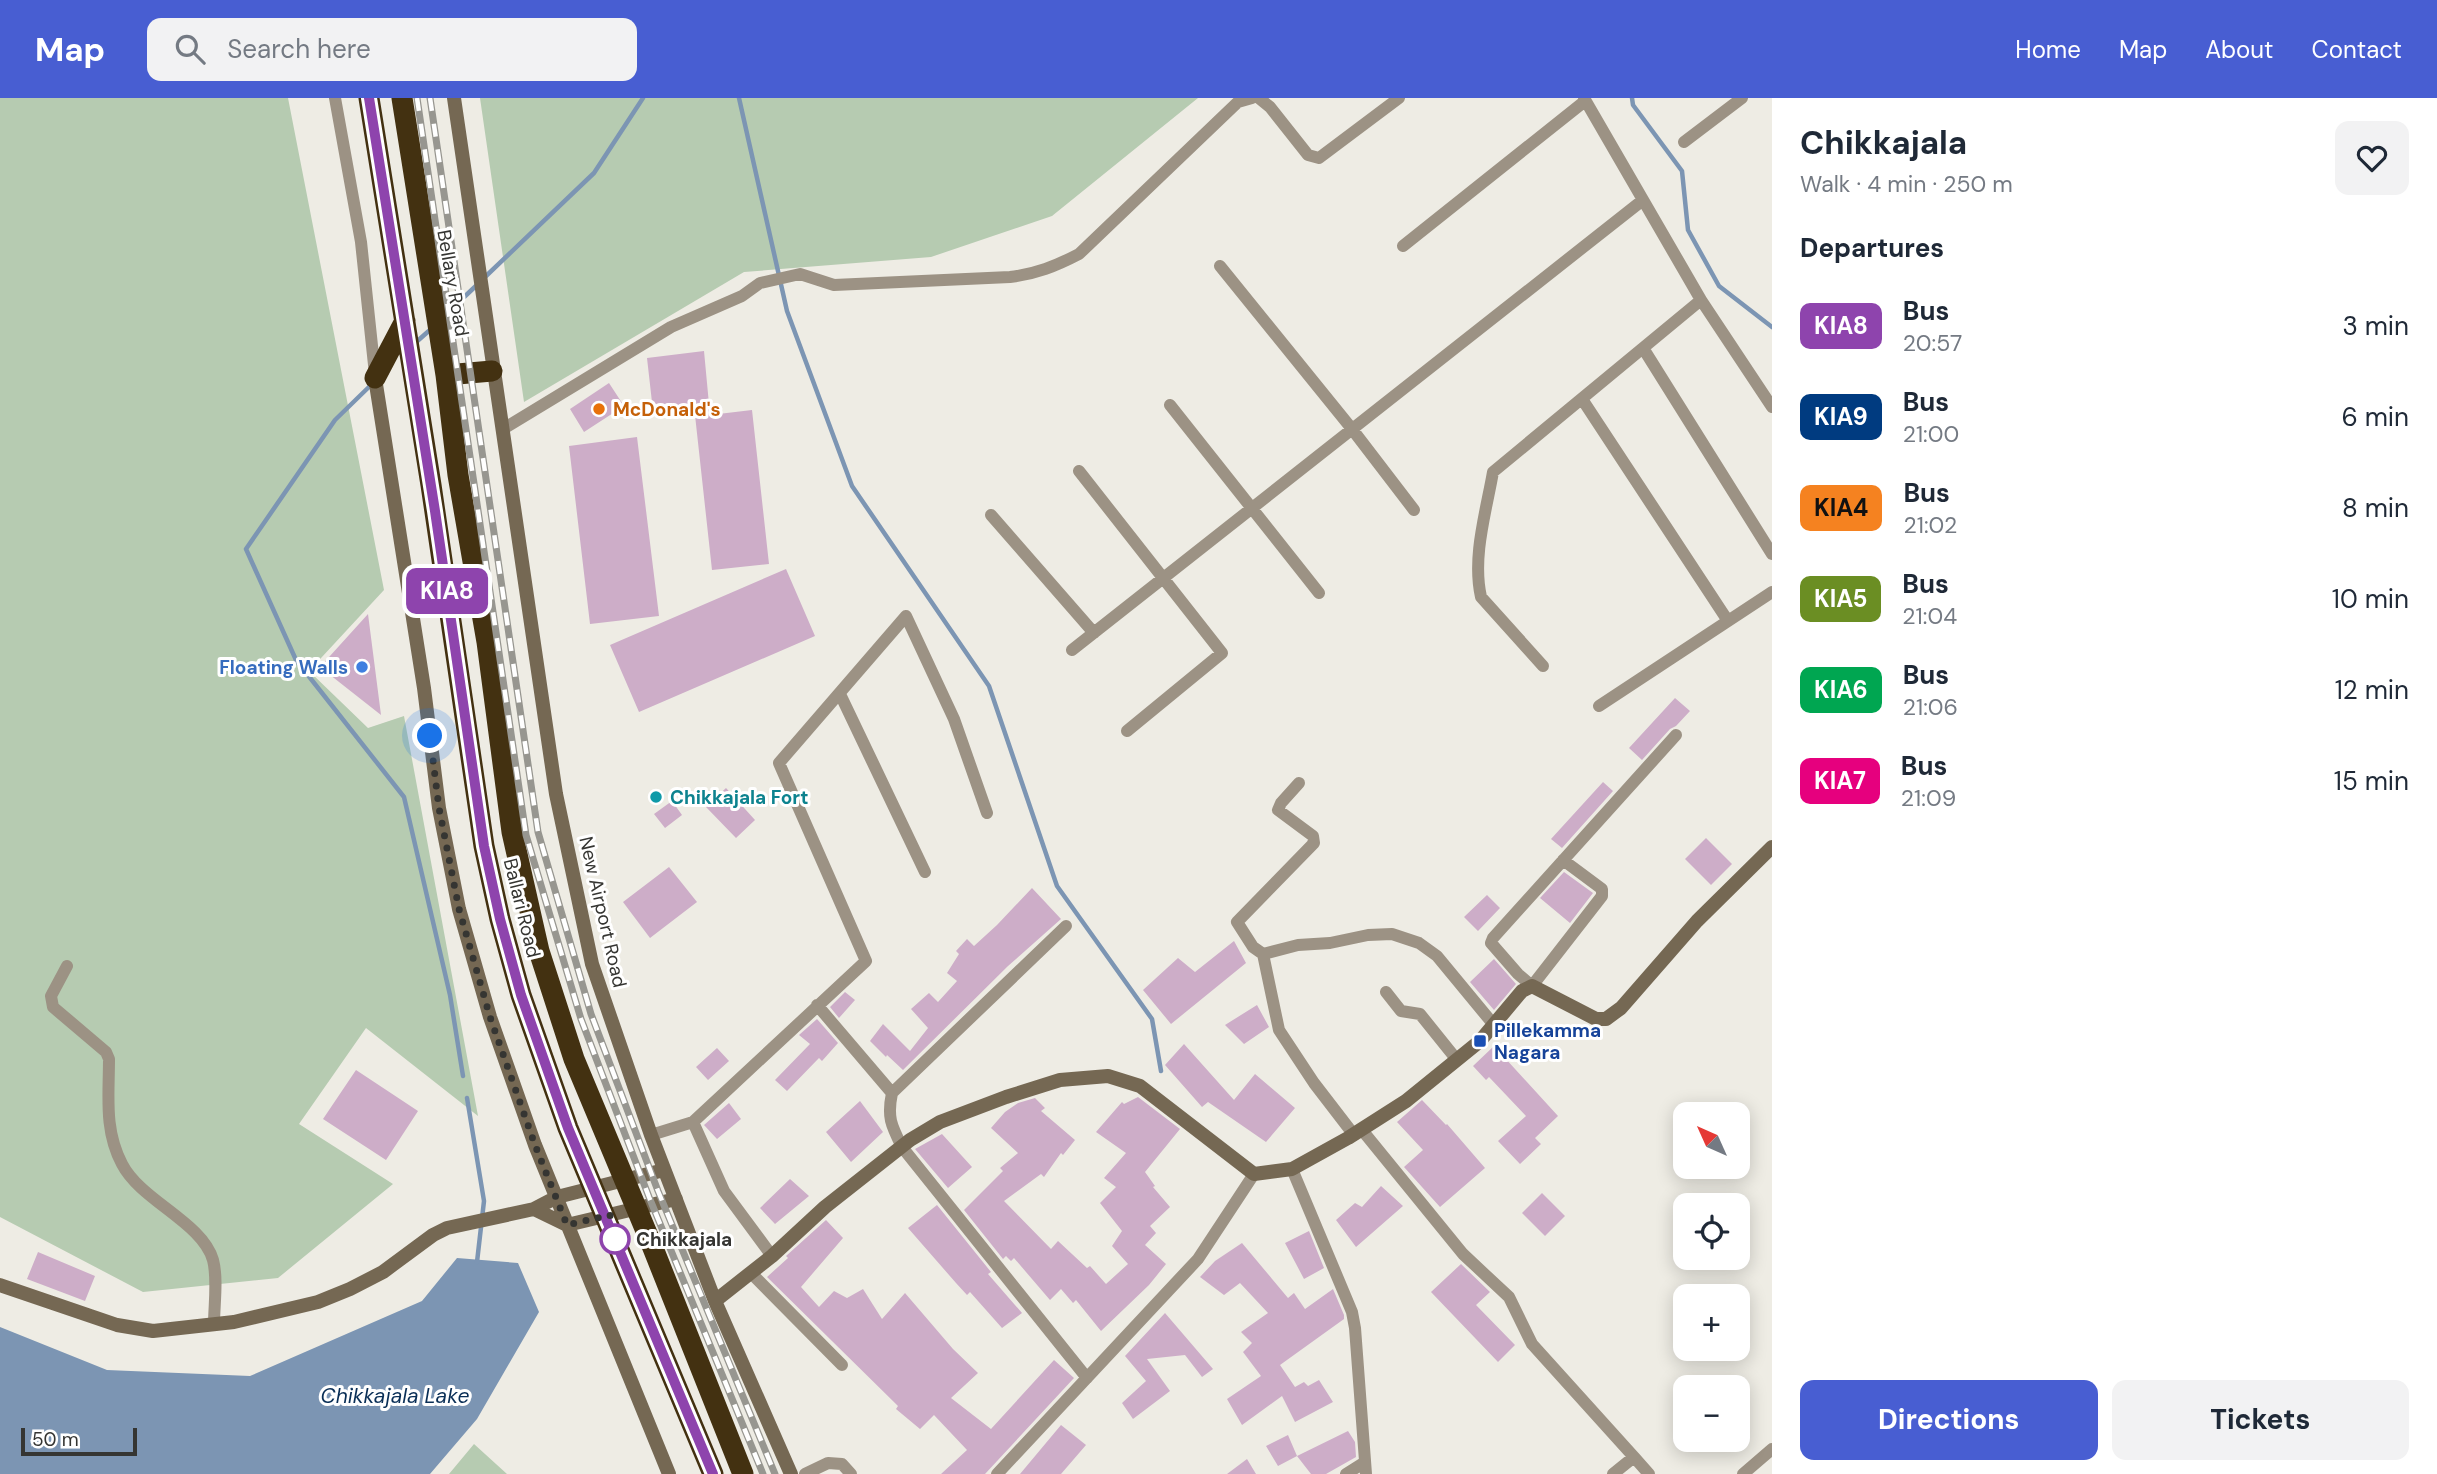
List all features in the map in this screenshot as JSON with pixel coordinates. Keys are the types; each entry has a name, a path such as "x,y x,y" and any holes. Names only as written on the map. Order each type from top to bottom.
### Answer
{"highway":[{"path":"369,98 408,339 376,382"},
{"name":"Bellary Road","path":"402,98 446,375 458,475"},
{"name":"Ballari Road","path":"408,339 484,846 500,919 521,995 568,1128 713,1474"},
{"path":"446,375 492,371"},
{"name":"Ballari Road","path":"458,475 487,642 512,832 539,951 574,1059 743,1474"}],"street":[{"path":"335,98 361,242 376,382 424,688 439,808 459,909 490,1017 535,1145 670,1474"},
{"name":"New Airport Road","path":"454,98 556,794 589,950 664,1170 715,1301 791,1474"},
{"path":"503,429 671,327 741,296 760,283 800,274 834,285 1010,277 1030,275 1052,268 1079,254 1238,102 1252,98"},
{"path":"1258,98 1270,107 1308,155 1319,158 1399,98"},
{"path":"1684,142 1742,98"},
{"path":"1403,246 1584,99 1701,300 1772,407"},
{"path":"1072,650 1643,200"},
{"path":"1220,266 1414,510"},
{"path":"1543,666 1481,597 1478,561 1493,472 1701,300"},
{"path":"1643,348 1772,554"},
{"path":"1582,399 1728,621"},
{"path":"1170,405 1319,593"},
{"path":"1079,471 1222,653 1127,730"},
{"path":"991,514 1094,633"},
{"path":"1599,706 1772,592"},
{"path":"651,1135 693,1122 866,961 779,763 906,616 954,719 987,813"},
{"path":"839,694 925,872"},
{"path":"1676,735 1491,943 1532,986 1596,1019 1606,1019 1621,1008 1696,921 1772,847"},
{"path":"1299,783 1278,810 1313,836 1314,843 1237,922 1253,947 1264,954 1298,945 1392,934 1419,943 1437,957 1494,1024"},
{"path":"715,1301 772,1256 825,1207 902,1147 940,1122 1060,1080 1108,1076 1140,1086 1254,1174 1292,1168 1358,1132 1406,1101 1480,1041 1522,991 1532,986 1602,896 1602,889 1563,860"},
{"path":"1066,926 892,1093 888,1110 902,1147 1087,1378"},
{"path":"1264,954 1279,1030 1314,1083 1462,1254 1508,1297 1532,1344 1649,1474"},
{"path":"68,966 51,996 51,1003 106,1052 109,1059 107,1112 110,1131 114,1147 129,1177 141,1190 174,1213 195,1233 210,1253 214,1269 214,1325"},
{"path":"1386,992 1401,1011 1420,1014 1457,1060"},
{"path":"817,1005 892,1093"},
{"path":"693,1122 724,1191 772,1256"},
{"path":"1292,1168 1352,1312 1356,1328 1365,1468 1346,1474"},
{"path":"0,1285 117,1325 153,1331 234,1322 318,1302 383,1272 433,1235 447,1228 534,1209 557,1197 664,1170"},
{"path":"997,1474 1198,1259 1254,1174"},
{"path":"534,1209 567,1225 676,1199"},
{"path":"751,1273 842,1365"},
{"path":"1746,1473 1772,1449"},
{"path":"1613,1474 1634,1457"},
{"path":"805,1474 828,1463 842,1464 852,1474"}],"green space":[{"path":"0,98 288,98 384,590 309,671 368,728 404,716 478,1116 366,1028 299,1124 393,1184 278,1278 143,1292 0,1217"},
{"path":"480,98 1198,98 1052,216 931,257 744,272 524,402"},
{"path":"474,1444 507,1474 449,1474"}],"water":[{"name":"Chikkajala Lake","path":"457,1258 518,1263 539,1312 477,1419 430,1474 0,1474 0,1327 107,1370 250,1376 422,1301"}],"building":[{"path":"704,351 710,415 752,410 769,564 712,570 694,406 653,411 647,358"},
{"path":"609,383 624,406 584,432 570,409"},
{"path":"637,437 659,616 590,624 569,446"},
{"path":"786,569 815,636 639,712 610,645"},
{"path":"368,614 381,715 320,667"},
{"path":"1675,698 1690,711 1642,760 1629,748"},
{"path":"1603,782 1613,791 1562,848 1551,839"},
{"path":"726,788 755,820 736,838 706,807"},
{"path":"672,801 682,815 665,828 654,814"},
{"path":"1706,838 1732,864 1711,885 1685,859"},
{"path":"669,867 697,902 650,938 623,902"},
{"path":"1564,872 1593,893 1570,923 1540,898"},
{"path":"1032,888 1061,919 1008,966 903,1070 887,1055 886,1057 870,1041 883,1024 910,1051 928,1028 911,1009 929,993 938,1002 957,981 947,973 959,954 956,951 967,939 974,946"},
{"path":"1487,895 1500,908 1478,931 1464,917"},
{"path":"1234,941 1246,963 1171,1024 1143,990 1178,958 1195,972"},
{"path":"1494,959 1516,984 1494,1010 1470,982"},
{"path":"845,992 855,1000 839,1018 830,1007"},
{"path":"1257,1005 1269,1027 1244,1044 1225,1025"},
{"path":"817,1019 838,1043 822,1061 819,1058 787,1091 775,1080 810,1044 799,1035"},
{"path":"1184,1044 1234,1100 1255,1074 1295,1108 1266,1142 1208,1102 1202,1107 1165,1065"},
{"path":"1494,1046 1558,1116 1535,1138 1541,1144 1520,1164 1498,1141 1526,1116 1489,1077 1486,1080 1473,1066"},
{"path":"717,1048 729,1061 708,1080 696,1067"},
{"path":"356,1070 418,1111 386,1160 323,1119"},
{"path":"1138,1097 1180,1129 1145,1172 1155,1186 1153,1187 1170,1207 1150,1226 1156,1233 1145,1245 1166,1264 1149,1285 1101,1331 1076,1300 1073,1303 1061,1289 1050,1300 1014,1258 1011,1261 1006,1256 1003,1259 964,1210 1003,1171 1000,1168 1018,1153 991,1128 1005,1112 1018,1103 1035,1098 1045,1108 1041,1111 1075,1140 1063,1155 1061,1153 1044,1177 1041,1174 1004,1201 1051,1249 1058,1241 1087,1268 1090,1266 1106,1284 1128,1264 1112,1246 1122,1231 1100,1203 1116,1187 1104,1178 1126,1153 1096,1132 1122,1102 1124,1104"},
{"path":"1422,1100 1485,1168 1440,1207 1404,1167 1423,1150 1397,1122"},
{"path":"860,1101 883,1132 851,1162 826,1132"},
{"path":"729,1103 741,1119 717,1139 704,1125"},
{"path":"942,1134 972,1167 948,1188 915,1149"},
{"path":"790,1179 809,1196 775,1224 760,1208"},
{"path":"1381,1186 1403,1206 1356,1247 1336,1220 1355,1203 1362,1207"},
{"path":"1542,1193 1565,1216 1545,1236 1522,1213"},
{"path":"937,1205 991,1272 988,1274 1022,1313 1002,1328 970,1292 967,1295 908,1228"},
{"path":"826,1220 843,1238 801,1287 819,1307 834,1291 847,1298 863,1289 882,1319 905,1293 953,1349 978,1373 951,1398 991,1429 1054,1360 1074,1378 985,1474 941,1474 967,1450 934,1415 920,1429 896,1409 898,1406 767,1277"},
{"path":"1309,1231 1324,1268 1304,1279 1285,1243"},
{"path":"1242,1243 1288,1298 1294,1293 1305,1309 1333,1289 1344,1315 1344,1319 1280,1365 1295,1387 1304,1382 1308,1386 1319,1380 1333,1402 1295,1422 1282,1396 1242,1425 1227,1399 1261,1376 1243,1352 1252,1343 1241,1332 1268,1313 1240,1283 1224,1295 1200,1277 1215,1261"},
{"path":"38,1252 95,1276 85,1301 27,1279"},
{"path":"1461,1264 1490,1292 1476,1305 1515,1345 1498,1362 1431,1292"},
{"path":"1165,1313 1213,1369 1202,1377 1185,1355 1147,1359 1170,1391 1133,1419 1122,1403 1146,1381 1125,1356"},
{"path":"1061,1425 1086,1445 1061,1474 1020,1474"},
{"path":"1348,1431 1355,1442 1356,1457 1326,1474 1311,1474 1297,1456"},
{"path":"1288,1435 1297,1456 1278,1466 1266,1446"},
{"path":"1247,1459 1256,1474 1227,1474"}],"waterway":[{"path":"485,277 594,173 643,98"},
{"path":"739,98 787,311 852,486 989,686 1057,886 1152,1019 1161,1071"},
{"path":"1632,98 1633,105 1682,171 1688,230 1719,286 1772,327"},
{"path":"444,316 479,283"},
{"path":"414,344 431,329"},
{"path":"372,384 335,420 246,549 296,660 404,797 450,995 463,1076"},
{"path":"467,1098 484,1201 477,1262"}],"railway":[{"path":"417,98 526,835 581,1019 649,1197 763,1474"},
{"path":"430,98 538,832 591,1014 658,1191 775,1474"}],"bus line":[{"name":"KIA8","path":"369,98 435,511 484,846 500,919 521,995 568,1128 713,1474"}],"place":[{"name":"McDonald's","path":"599,409"},
{"name":"Floating Walls","path":"362,667"},
{"name":"Chikkajala Fort","path":"656,797"},
{"name":"Pillekamma Nagara","path":"1480,1041"},
{"name":"Chikkajala","path":"615,1239"}],"route":[{"path":"430,736 439,808 459,909 490,1017 535,1145 567,1225 610,1215 615,1239"}]}
